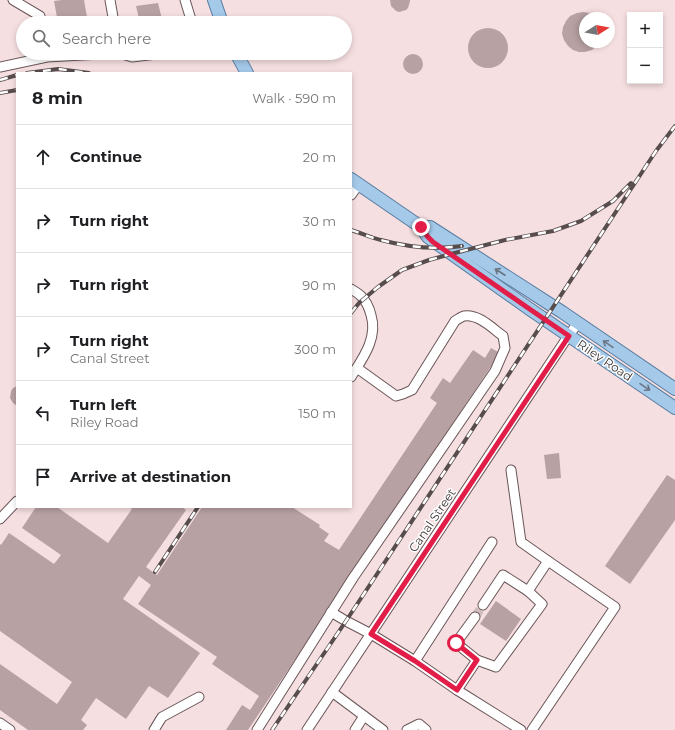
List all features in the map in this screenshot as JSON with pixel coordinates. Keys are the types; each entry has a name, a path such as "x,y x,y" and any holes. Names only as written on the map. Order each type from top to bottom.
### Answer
{"main road":[{"path":"214,0 220,16"},
{"path":"240,60 246,72"},
{"name":"Riley Road","path":"355,182 421,227 433,242 675,408"},
{"name":"Riley Road","path":"421,227 430,227 578,323 675,389"}],"street":[{"path":"13,0 40,16"},
{"path":"110,0 113,16"},
{"path":"185,0 190,16"},
{"path":"0,67 27,60"},
{"path":"352,192 355,182"},
{"path":"352,289 361,296 369,306 373,321 372,336 365,355 352,375"},
{"path":"256,730 331,612 495,371 505,348 503,336 485,322 473,316 463,316 455,321 412,390 396,396 356,368"},
{"name":"Canal Street","path":"307,730 578,323"},
{"path":"511,470 521,542 615,607 532,730"},
{"path":"0,519 16,502"},
{"path":"415,661 492,542"},
{"path":"528,592 548,561"},
{"path":"475,617 456,643 477,660 496,667 542,604 528,592 503,575 483,605"},
{"path":"331,612 415,661 457,690 521,730"},
{"path":"457,690 477,660"},
{"path":"332,692 383,730"},
{"path":"154,730 162,717 199,697"},
{"path":"354,730 364,716"},
{"path":"0,723 10,730"},
{"path":"407,730 419,724 426,730"}],"building":[{"path":"84,0 87,16 57,16 54,1"},
{"path":"390,0 410,1 406,10 399,12 391,6"},
{"path":"158,3 161,16 138,16 136,6"},
{"path":"579,13 579,48 594,48 592,50 579,52 573,50 564,40 562,34 563,27 570,16"},
{"path":"484,28 492,28 499,31 505,37 508,48 505,59 499,65 492,68 484,68 477,65 471,59 468,52 468,44 471,37 477,31"},
{"path":"413,54 420,57 423,64 420,71 413,74 406,71 403,64 406,57"},
{"path":"491,348 500,353 248,730 226,730 242,705 250,710 259,696 212,664 217,657 138,604 151,585 139,576 123,599 200,653 168,698 149,686 126,719 96,698 81,720 87,725 83,730 28,730 0,710 0,664 57,704 72,682 0,631 0,544 1,545 9,533 54,564 61,555 22,528 35,508 58,508 108,543 132,509 130,508 183,508 186,510 146,567 157,575 201,508 294,508 320,525 319,527 329,534 324,541 339,550 437,403 430,398 443,378 450,383 473,350 485,358"},
{"path":"16,386 16,405 10,398 13,388"},
{"path":"559,453 561,478 547,479 544,455"},
{"path":"667,475 675,480 675,520 630,584 605,566"},
{"path":"496,601 521,619 506,641 480,624"}],"tunnel":[{"path":"475,617 483,605"}],"railway":[{"path":"35,72 58,69 81,72"},
{"path":"0,80 16,75"},
{"path":"0,93 16,90"},
{"path":"272,730 346,621 656,151 675,126"},
{"path":"352,312 359,303 378,287 402,270 429,260 505,240 553,231 581,221 613,201 631,183"},
{"path":"352,230 377,239 411,246 431,248 462,246"},
{"path":"155,572 197,508"}],"route":[{"path":"421,227 433,242 569,336 371,634 415,661 457,690 477,660 456,643"}]}
